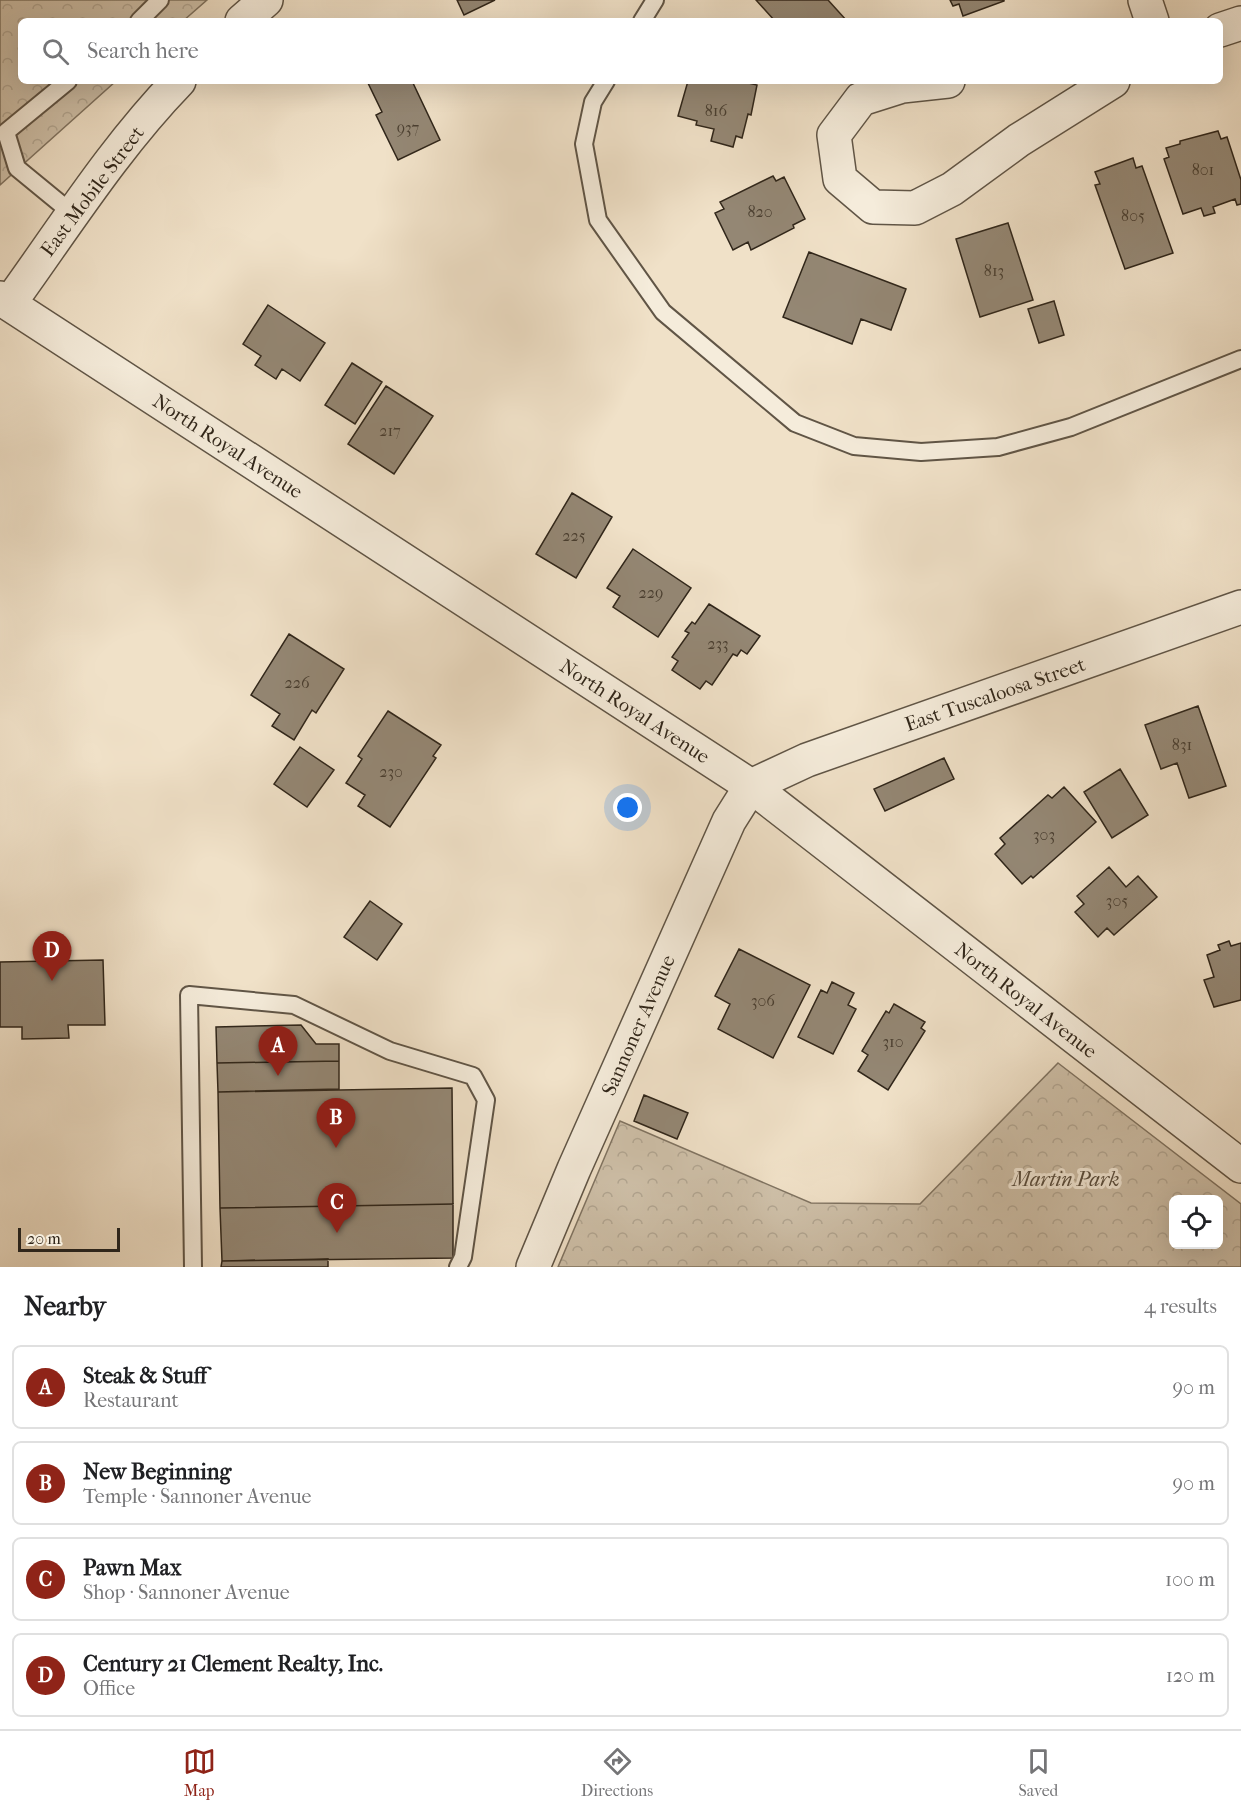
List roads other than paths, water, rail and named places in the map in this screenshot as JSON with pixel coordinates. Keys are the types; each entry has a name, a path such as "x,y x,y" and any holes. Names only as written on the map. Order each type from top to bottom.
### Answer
{"street":[{"path":"245,18 266,0"},
{"path":"1145,0 1151,18"},
{"path":"1223,29 1241,23"},
{"name":"East Mobile Street","path":"4,301 73,214 118,151 176,84"},
{"path":"920,84 902,86 861,99 834,135 840,179 873,207 915,208 952,189 1019,140 1108,84"},
{"name":"North Royal Avenue","path":"4,301 751,786 1241,1166"},
{"name":"East Tuscaloosa Street","path":"751,786 807,760 1241,607"},
{"name":"Sannoner Avenue","path":"534,1267 574,1169 729,820 751,786"}],"lane":[{"path":"142,18 160,0"},
{"path":"644,18 655,0"},
{"path":"64,84 6,132 17,168 73,214"},
{"path":"604,84 593,102 584,144 598,220 663,312 795,423 854,446 921,452 998,447 1071,427 1241,359"},
{"path":"193,1267 189,994 294,1005 390,1051 473,1076 486,1100 463,1257 458,1267"}],"place":[{"name":"Century 21 Clement Realty, Inc.","path":"52,981"},
{"name":"Steak & Stuff","path":"278,1076"},
{"name":"New Beginning","path":"336,1148"},
{"name":"Pawn Max","path":"337,1233"}],"park label":[{"name":"Martin Park","path":"1066,1179"}]}
